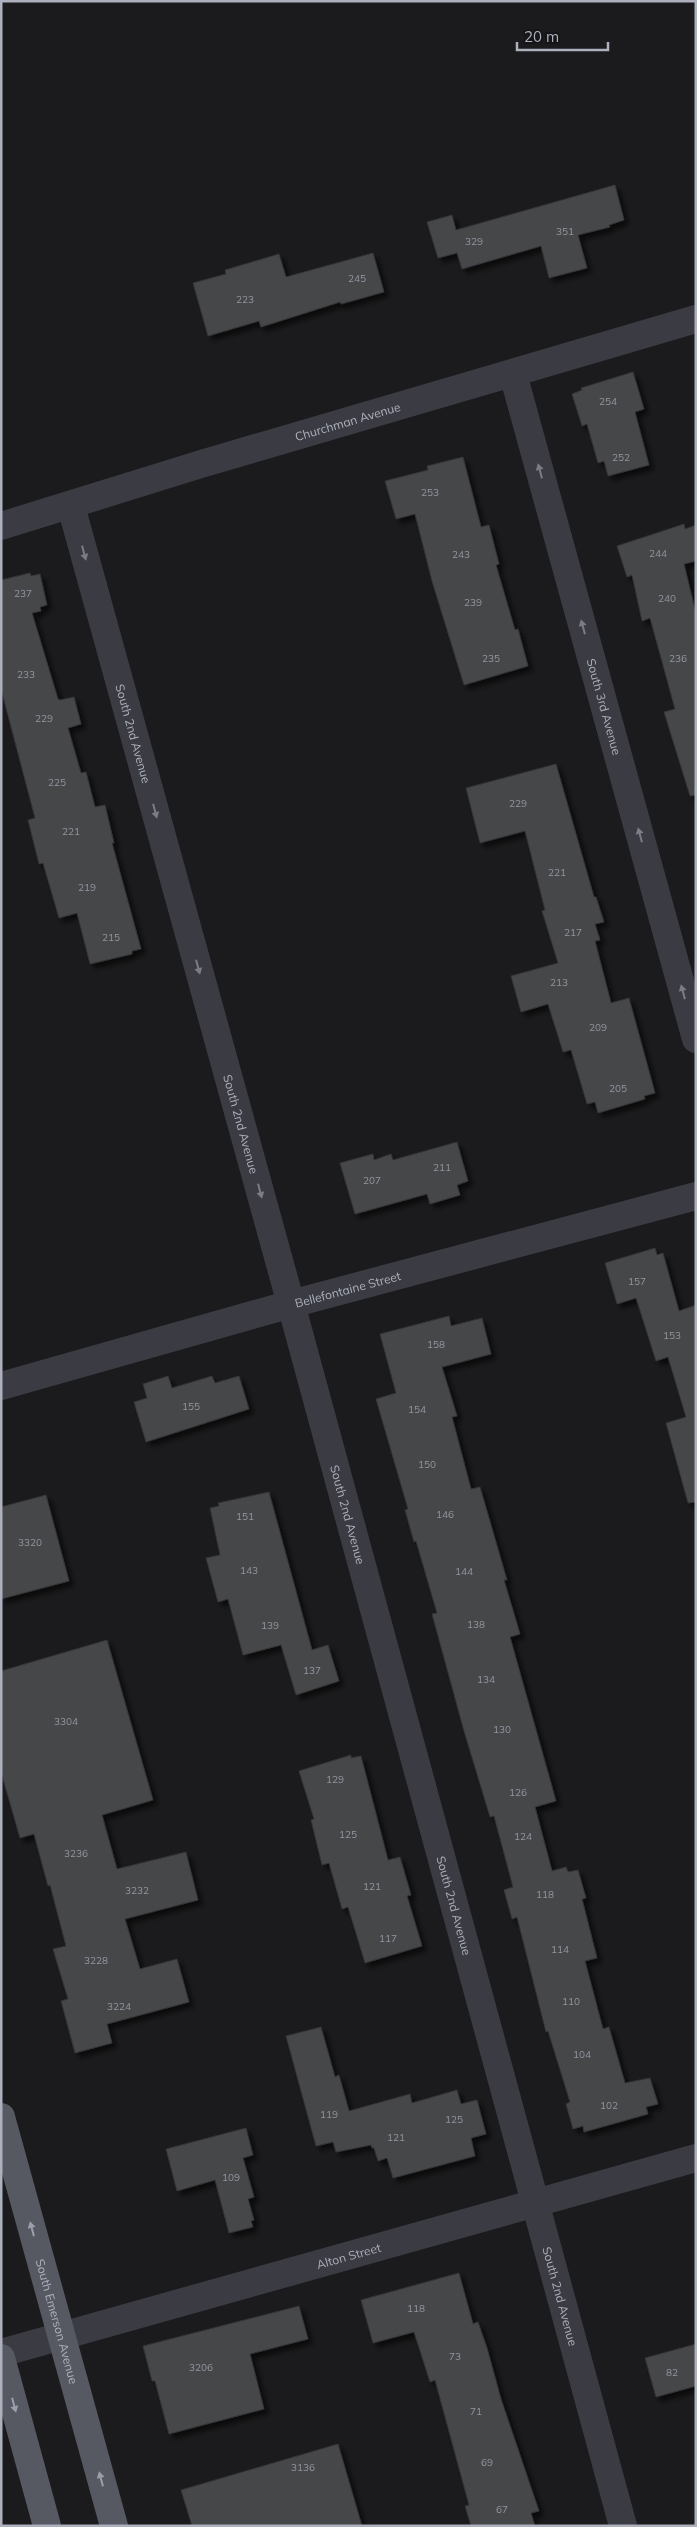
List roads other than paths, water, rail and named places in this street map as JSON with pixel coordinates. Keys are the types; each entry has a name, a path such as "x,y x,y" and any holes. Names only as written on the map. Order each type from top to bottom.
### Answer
{"main road":[{"name":"South Emerson Avenue","path":"1,2117 114,2526"},
{"path":"1,2358 47,2526"}],"street":[{"name":"Churchman Avenue","path":"1,526 71,506 201,464 696,319"},
{"name":"South 3rd Avenue","path":"513,374 696,1038"},
{"name":"South 2nd Avenue","path":"71,506 291,1304 623,2526"},
{"name":"Bellefontaine Street","path":"1,1386 291,1304 696,1196"},
{"name":"Alton Street","path":"1,2353 696,2158"}]}
